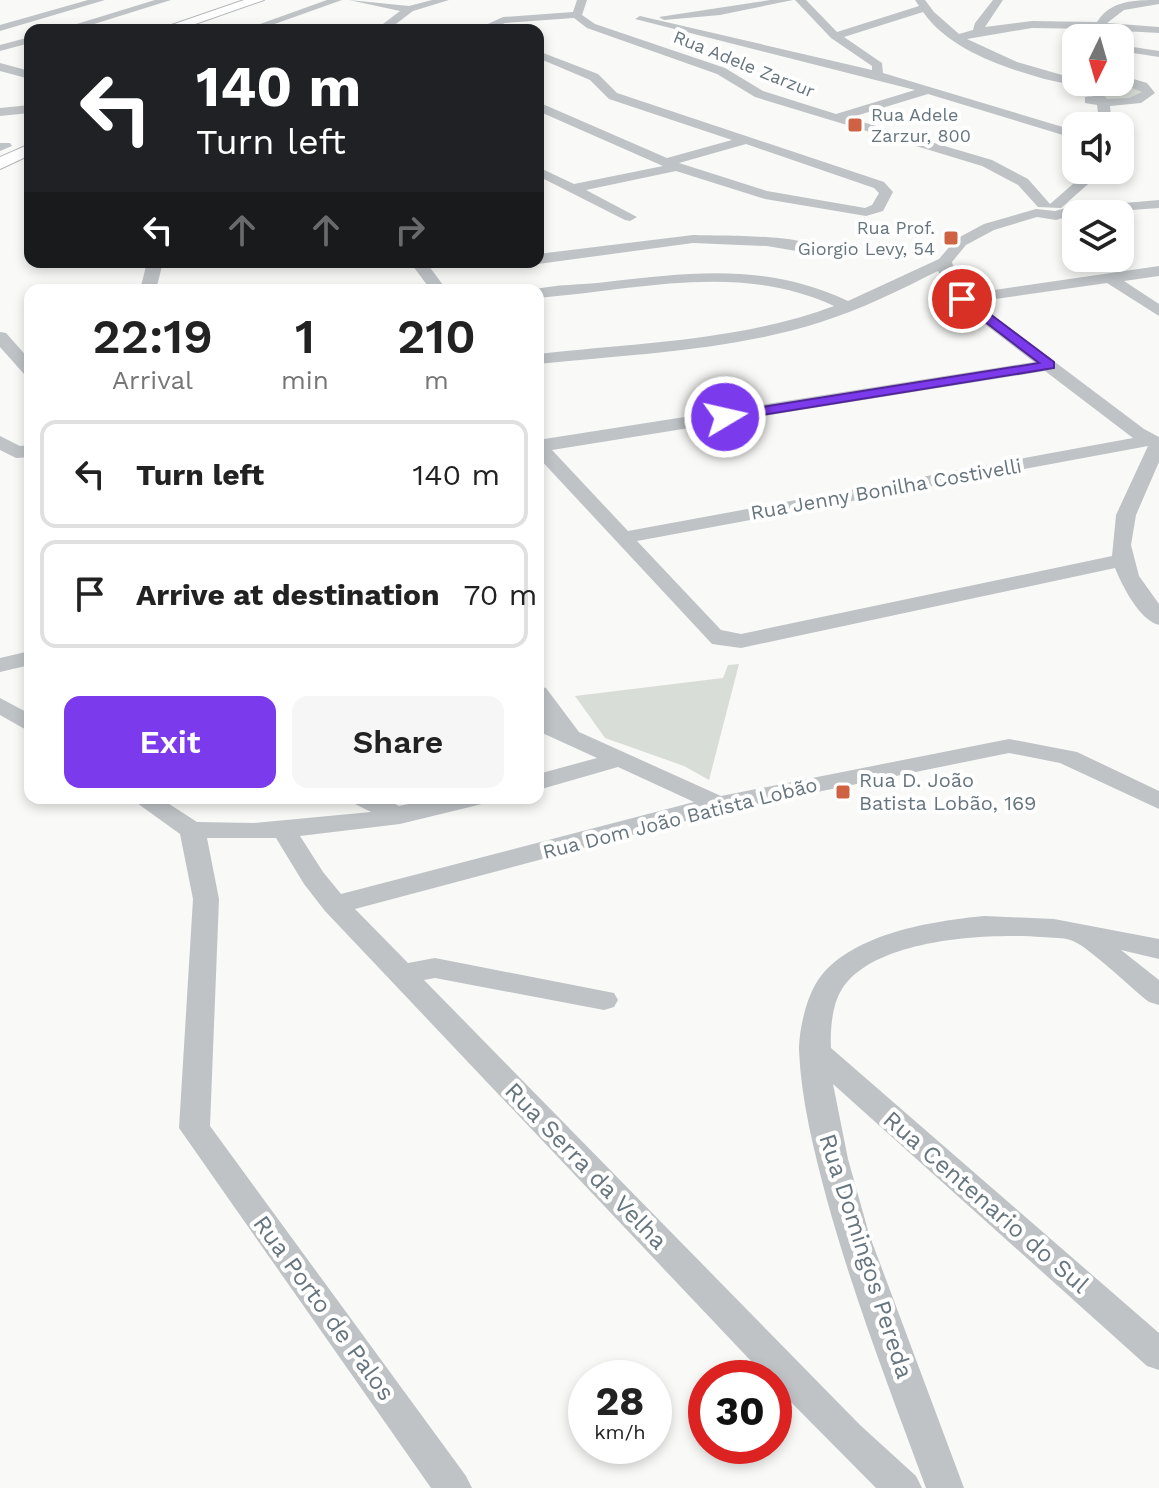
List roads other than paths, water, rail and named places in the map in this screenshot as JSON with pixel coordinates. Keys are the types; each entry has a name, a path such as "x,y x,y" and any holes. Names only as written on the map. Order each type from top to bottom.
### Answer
{"main road":[{"path":"158,24 233,0"},
{"path":"183,24 257,0"},
{"path":"2,147 24,136"},
{"path":"0,164 24,152"}],"street":[{"path":"0,28 100,0"},
{"path":"84,24 166,0"},
{"path":"265,24 337,0"},
{"path":"354,0 409,9"},
{"path":"389,24 409,9 444,0"},
{"path":"580,18 582,0"},
{"path":"625,19 720,12 788,0"},
{"path":"800,0 835,36 878,65 877,75"},
{"path":"978,32 980,23 998,0"},
{"path":"1104,24 1111,12 1122,6 1159,1"},
{"path":"835,36 923,4 958,38 994,58 1062,77"},
{"path":"490,24 519,14 610,20"},
{"name":"Rua Adele Zarzur","path":"580,18 721,71 759,94 987,163 1023,182 1050,208"},
{"path":"640,19 877,75 1062,131"},
{"path":"958,38 1033,24 1062,28"},
{"path":"1134,31 1159,30"},
{"path":"0,48 24,42"},
{"path":"1134,53 1159,54"},
{"path":"544,56 594,77 613,96 746,140 885,189 886,192 878,208 856,212 765,195 672,164 544,109"},
{"path":"0,67 24,75"},
{"path":"0,81 24,78"},
{"path":"897,82 923,80 947,85 960,92 954,100"},
{"path":"1079,96 1103,102 1135,101 1149,93 1143,86 1134,83"},
{"path":"835,118 925,91"},
{"path":"1103,102 1104,112"},
{"path":"0,112 24,110"},
{"path":"574,188 672,164 746,140"},
{"path":"544,174 630,217"},
{"path":"1050,208 1080,184"},
{"path":"544,358 737,337 815,319 849,307 944,262 961,242 975,233 1050,208 1159,204"},
{"path":"544,259 693,239 767,242 814,249"},
{"path":"544,245 566,257"},
{"path":"944,262 945,274 962,299 1156,442 1124,520 1122,560 1136,589 1159,618"},
{"path":"423,268 438,284"},
{"path":"962,299 1159,271"},
{"path":"544,293 599,289 689,275 740,275 811,289 849,307"},
{"path":"1108,277 1159,311"},
{"path":"0,337 22,353"},
{"path":"544,445 1050,365"},
{"path":"0,442 13,451 24,451"},
{"name":"Rua Jenny Bonilha Costivelli","path":"622,538 1156,442"},
{"path":"544,453 720,639 741,641 1122,560"},
{"path":"0,665 24,659"},
{"path":"544,701 570,736"},
{"path":"0,705 24,721"},
{"path":"544,725 718,804"},
{"name":"Rua Dom João Batista Lobão","path":"335,905 718,804 1009,746 1060,753 1159,801"},
{"path":"544,780 617,760"},
{"path":"151,804 192,830 284,830 400,816 449,804"},
{"path":"376,804 400,816"},
{"name":"Rua Porto de Palos","path":"192,830 206,899 194,1128 453,1488"},
{"name":"Rua Serra da Velha","path":"284,830 313,878 335,905 847,1437 903,1488"},
{"name":"Rua Domingos Pereda","path":"945,1488 876,1300 829,1154 814,1050 816,1015 828,987 857,959 905,938 954,928 1006,924 1077,930 1159,949"},
{"path":"1077,930 1159,995"},
{"path":"402,974 435,968 604,1000"},
{"name":"Rua Centenario do Sul","path":"814,1050 1159,1355"}],"place":[{"name":"Rua Adele Zarzur, 800","path":"855,125"},
{"name":"Rua Prof. Giorgio Levy, 54","path":"951,238"},
{"name":"Rua D. João Batista Lobão, 169","path":"843,792"}]}
